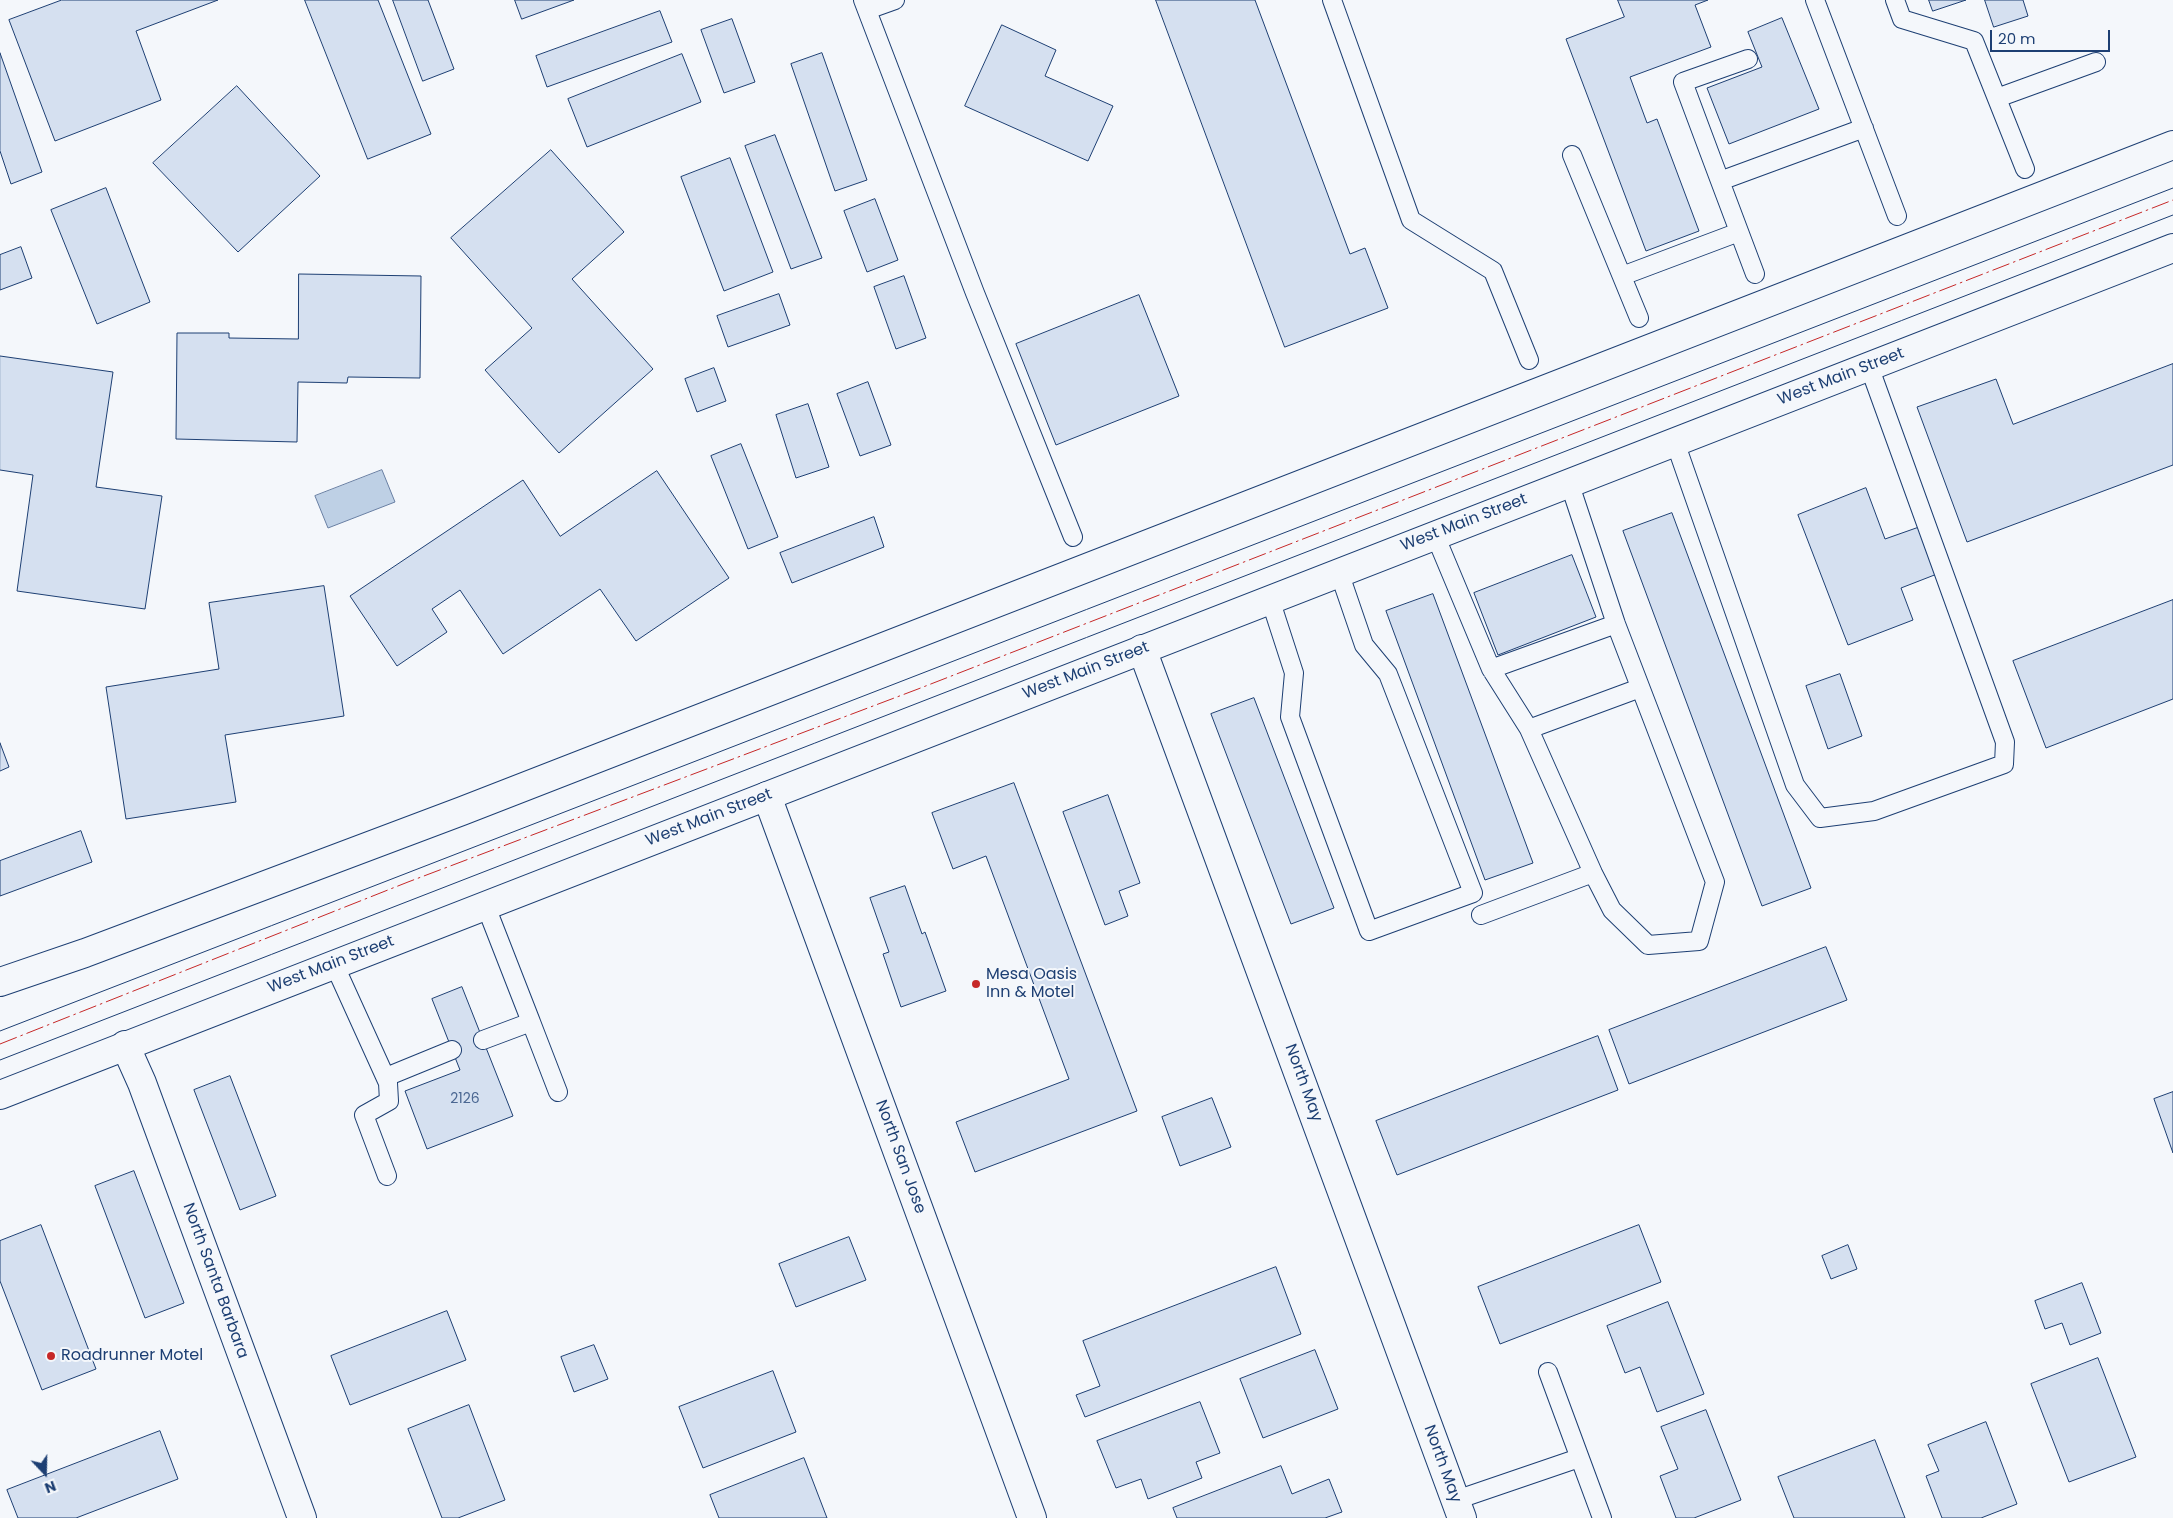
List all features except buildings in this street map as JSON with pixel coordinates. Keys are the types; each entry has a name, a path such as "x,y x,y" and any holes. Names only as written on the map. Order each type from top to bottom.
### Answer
{"main road":[{"path":"0,982 94,950 462,811 2173,144"},
{"name":"West Main Street","path":"0,1095 485,904 2173,248"},
{"name":"North May","path":"1142,649 1459,1509"},
{"name":"North San Jose","path":"767,796 1032,1518"},
{"name":"North Santa Barbara","path":"125,1045 142,1083 302,1518"}],"lane":[{"path":"895,0 865,5 975,293 1073,537"},
{"path":"1332,0 1411,220 1493,271 1529,360"},
{"path":"1815,0 1897,216"},
{"path":"1895,0 1902,19 1974,42 2025,169"},
{"path":"1748,58 1683,82 1755,274"},
{"path":"1997,98 2096,62"},
{"path":"1720,181 1864,128"},
{"path":"1572,155 1639,318"},
{"path":"1622,276 1739,232"},
{"path":"1675,442 1795,785 1820,818 1874,811 2004,764 2005,742 1869,366"},
{"path":"1435,535 1492,669 1529,729 1593,873 1612,910 1648,945 1699,941 1715,882 1616,624 1569,482"},
{"path":"1270,599 1294,673 1290,718 1369,931 1472,893 1388,674 1364,645 1339,572"},
{"path":"1492,669 1616,624"},
{"path":"1529,729 1640,688"},
{"path":"1481,916 1593,873"},
{"path":"485,904 558,1092"},
{"path":"334,964 388,1084 389,1101 364,1115 388,1176"},
{"path":"483,1040 531,1022"},
{"path":"386,1077 452,1050"},
{"path":"1548,1372 1602,1518"},
{"path":"1459,1509 1579,1458"}],"water":[{"path":"382,470 395,502 328,528 315,496"}],"tram line":[{"path":"0,1031 2173,188"},
{"path":"0,1060 2173,215"}],"power":[{"path":"0,1044 408,882 918,689 2173,200"}],"place":[{"name":"Mesa Oasis Inn & Motel","path":"976,984"},
{"name":"Roadrunner Motel","path":"51,1356"}]}
